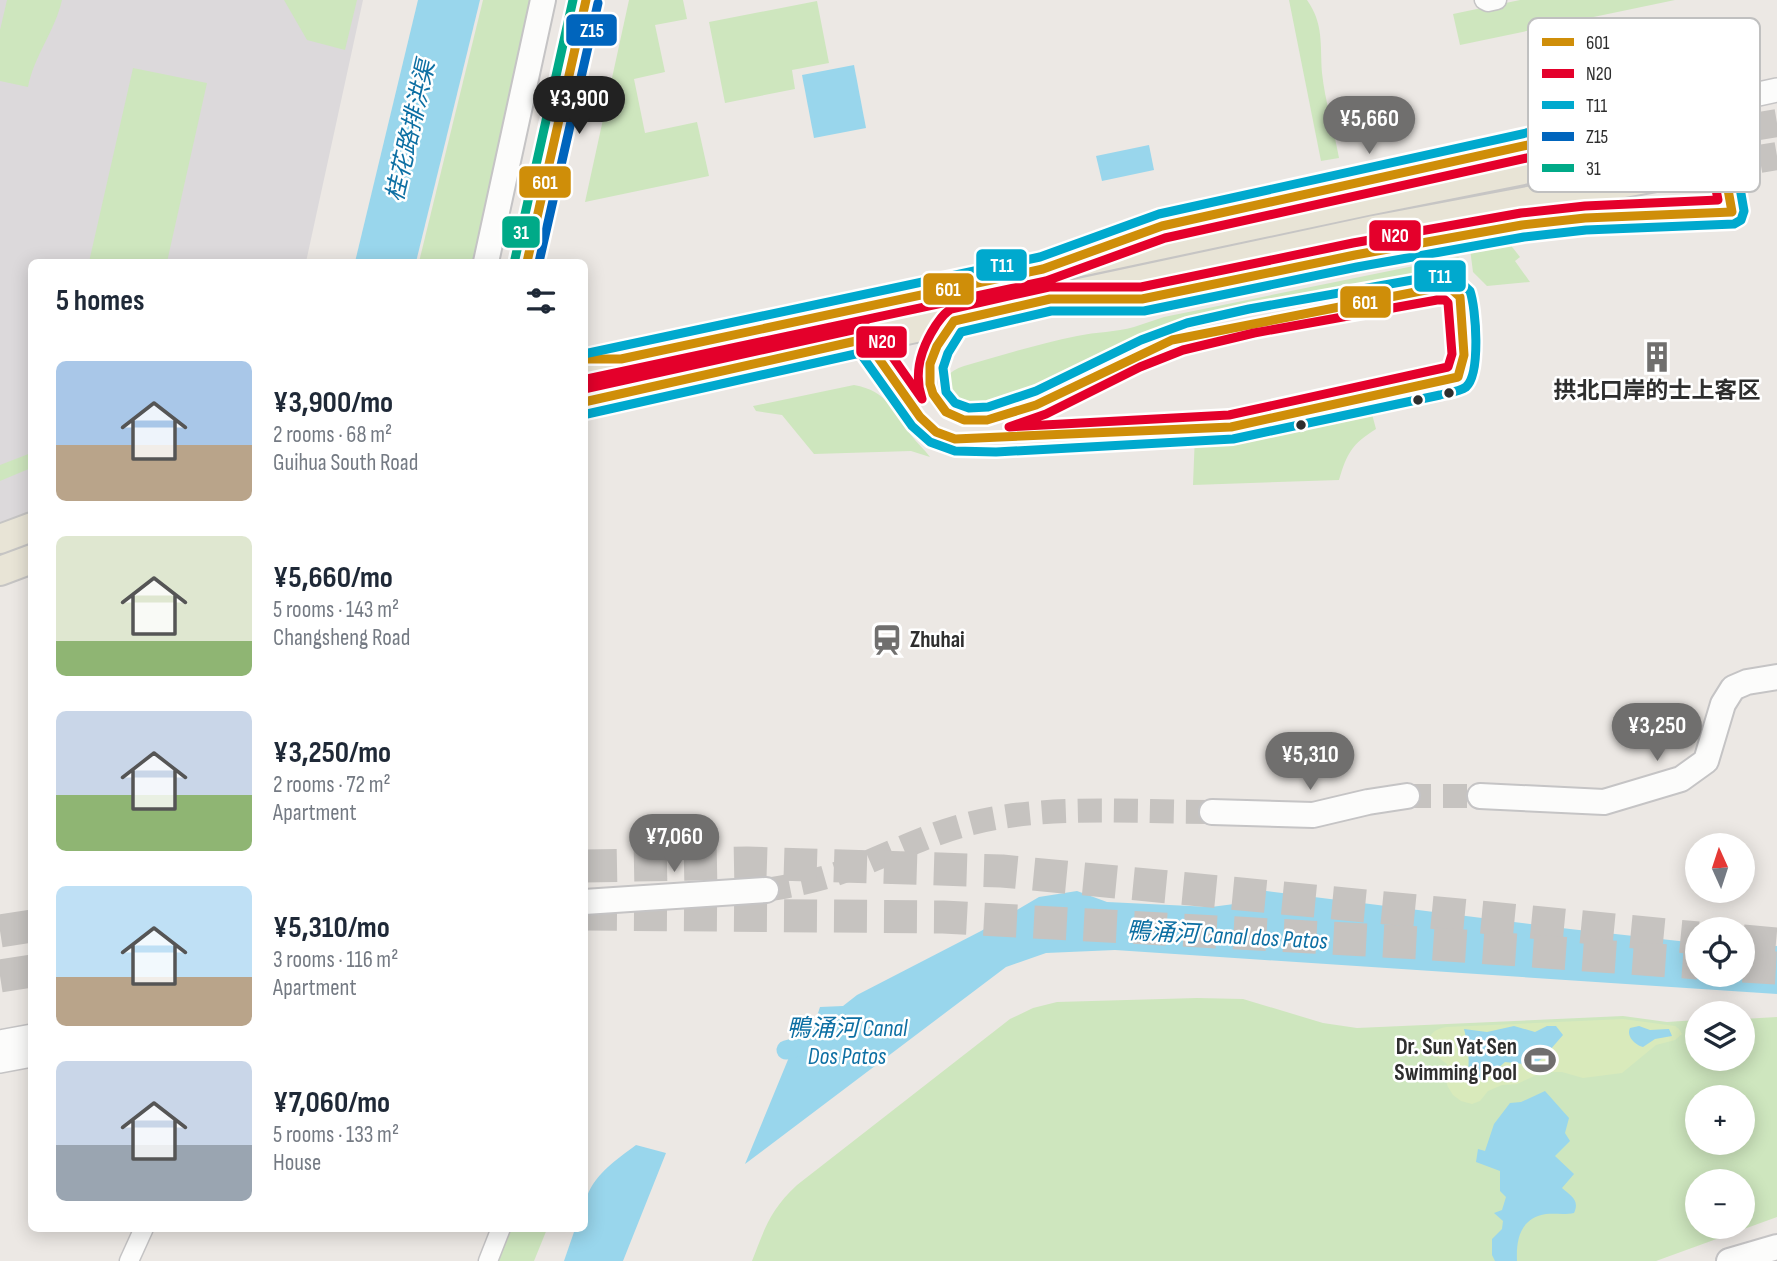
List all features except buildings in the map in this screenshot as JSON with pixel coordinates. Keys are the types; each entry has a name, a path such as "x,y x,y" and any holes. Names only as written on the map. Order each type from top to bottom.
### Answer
{"main road":[{"path":"487,259 543,0"},
{"path":"528,259 586,0"},
{"path":"588,366 1528,169"},
{"path":"588,401 1374,230 1576,192"},
{"path":"588,359 621,359"},
{"path":"0,539 28,528"},
{"path":"0,571 28,560"},
{"path":"1480,796 1604,802 1681,779 1706,761 1723,705 1733,688 1747,682 1777,677"},
{"path":"1212,812 1313,815 1407,796"},
{"path":"588,902 766,890"},
{"path":"1729,1261 1777,1247"}],"street":[{"path":"1484,0 1497,0"},
{"path":"1043,269 1162,226 1528,145"},
{"path":"1050,299 1142,299 1354,255 1534,223 1585,218 1732,212 1728,192"},
{"path":"0,1042 28,1037"},
{"path":"0,1061 28,1056"},
{"path":"129,1261 142,1232"},
{"path":"488,1261 499,1232"}],"shaded area":[{"path":"0,0 363,0 307,259 28,259 28,527 0,538"}],"green space":[{"path":"7,0 62,0 28,87 0,81 0,30"},
{"path":"284,0 357,0 345,50 307,40"},
{"path":"483,0 540,0 485,259 420,259"},
{"path":"629,0 683,0 687,19 655,25 665,72 634,79 645,133 697,122 709,176 585,202"},
{"path":"1289,0 1307,0 1316,18 1320,35 1323,84 1339,158 1321,161"},
{"path":"1520,0 1675,0 1589,18 1528,18 1528,31 1460,45 1453,14"},
{"path":"817,1 829,63 792,70 795,89 725,103 709,22"},
{"path":"133,68 207,83 168,259 90,259"},
{"path":"1502,234 1520,257 1515,261 1530,282 1487,286 1473,272 1469,241"},
{"path":"1458,257 1464,260 1463,269 1236,318 1179,333 1154,342 1053,393 1001,413 963,416 953,412 942,397 945,379 952,371 1020,350 1077,336 1127,329 1164,317"},
{"path":"854,385 882,397 930,457 911,451 814,454 782,415 756,411 753,406"},
{"path":"1369,403 1376,429 1352,450 1339,480 1193,485 1195,434 1232,433"},
{"path":"28,454 28,469 0,481 0,465"},
{"path":"1243,999 1323,1023 1357,1028 1623,1016 1667,1022 1685,1021 1685,1071 1755,1071 1755,1018 1777,1017 1777,1217 1755,1225 1755,1169 1685,1169 1685,1239 1716,1239 1656,1261 752,1261 774,1211 797,1185 1010,1019 1033,1008 1057,1002"},
{"name":"Dr. Sun Yat Sen Swimming Pool","path":"1623,1019 1675,1026 1682,1034 1675,1040 1656,1045 1622,1073 1583,1078 1562,1072 1543,1072 1517,1084 1502,1085 1488,1091 1480,1101 1472,1104 1453,1095 1445,1078 1447,1064 1432,1053 1428,1046 1433,1033 1446,1027"},
{"path":"503,1232 546,1232 534,1261 491,1261"}],"water":[{"name":"桂花路排洪渠","path":"418,0 480,0 417,259 356,259"},
{"path":"854,65 866,128 814,138 802,75"},
{"path":"1149,145 1154,170 1102,181 1096,156"},
{"name":"鴨涌河 Canal Dos Patos","path":"1259,890 1685,942 1685,987 1755,987 1755,945 1777,946 1777,994 1115,950 1046,953 1006,967 745,1164 799,1033 812,1031 820,1007 843,1006 857,995 981,931 1039,897 1077,891 1107,902 1211,907 1252,899"},
{"path":"1514,1026 1535,1032 1547,1026 1556,1026 1563,1035 1543,1058 1533,1065 1505,1062 1488,1077 1480,1080 1477,1072 1468,1070 1464,1029 1487,1032"},
{"path":"1639,1026 1650,1030 1669,1029 1672,1036 1655,1039 1643,1047 1634,1042 1629,1034 1630,1028"},
{"path":"1545,1091 1569,1118 1565,1133 1570,1141 1555,1156 1574,1174 1562,1188 1574,1199 1576,1209 1574,1213 1546,1214 1530,1220 1521,1231 1517,1245 1517,1261 1495,1261 1492,1255 1492,1239 1502,1229 1503,1221 1494,1213 1502,1210 1506,1197 1500,1191 1500,1171 1476,1162 1478,1149 1485,1151 1494,1124 1510,1103 1521,1102"},
{"path":"636,1145 666,1153 623,1261 564,1261 574,1232 588,1232 589,1191 606,1169"}],"waterway":[{"name":"鴨涌河 Canal dos Patos","path":"786,1050 816,1042"}],"tunnel":[{"path":"1760,126 1777,123"},
{"path":"1760,159 1777,156"},
{"path":"1407,796 1480,796"},
{"path":"766,890 833,875 934,835 997,818 1088,810 1212,812"},
{"path":"588,866 747,863 1002,871 1685,937"},
{"path":"588,914 943,917 1420,943 1685,962"},
{"path":"0,931 28,927"},
{"path":"1755,942 1777,944"},
{"path":"1755,967 1777,968"},
{"path":"0,976 28,972"}],"transit line":[{"name":"31","path":"515,259 573,0"},
{"name":"601","path":"528,259 586,0"},
{"name":"Z15","path":"540,259 598,3"},
{"name":"T11","path":"588,353 1040,257 1159,214 1528,133"},
{"name":"601","path":"588,359 621,359 1043,269 1162,226 1528,145"},
{"name":"N20","path":"588,379 1046,281 1165,238 1528,158"},
{"name":"N20","path":"588,388 866,327 875,332 922,399 918,379 920,360 936,325 951,309 1049,287 1141,287 1353,243 1521,213 1585,206 1718,200 1717,192"},
{"name":"601","path":"588,401 865,339 920,417 936,432 955,439 1231,427 1458,377 1464,355 1460,297 1450,288 1436,288 1172,340 1036,405 987,420 964,420 946,412 933,394 930,364 937,346 954,321 1050,299 1142,299 1355,255 1522,225 1585,218 1732,212 1728,192"},
{"name":"T11","path":"588,414 860,353 912,426 930,442 955,451 996,452 1233,439 1466,387 1471,380 1475,355 1474,311 1470,291 1455,277 1435,276 1249,309 1187,323 1141,340 1036,391 988,407 969,408 955,403 946,392 943,368 948,353 961,332 1051,311 1144,311 1357,267 1524,237 1586,230 1734,224 1741,220 1744,211 1741,192"},
{"name":"N20","path":"1437,300 1445,300 1448,303 1452,354 1448,367 1229,415 1009,427 1046,414 1140,367 1183,350 1254,333 1437,300"}],"place":[{"name":"拱北口岸的士上客区","path":"1657,357"},
{"name":"Zhuhai","path":"887,640"},
{"name":"Dr. Sun Yat Sen Swimming Pool","path":"1540,1060"}]}
